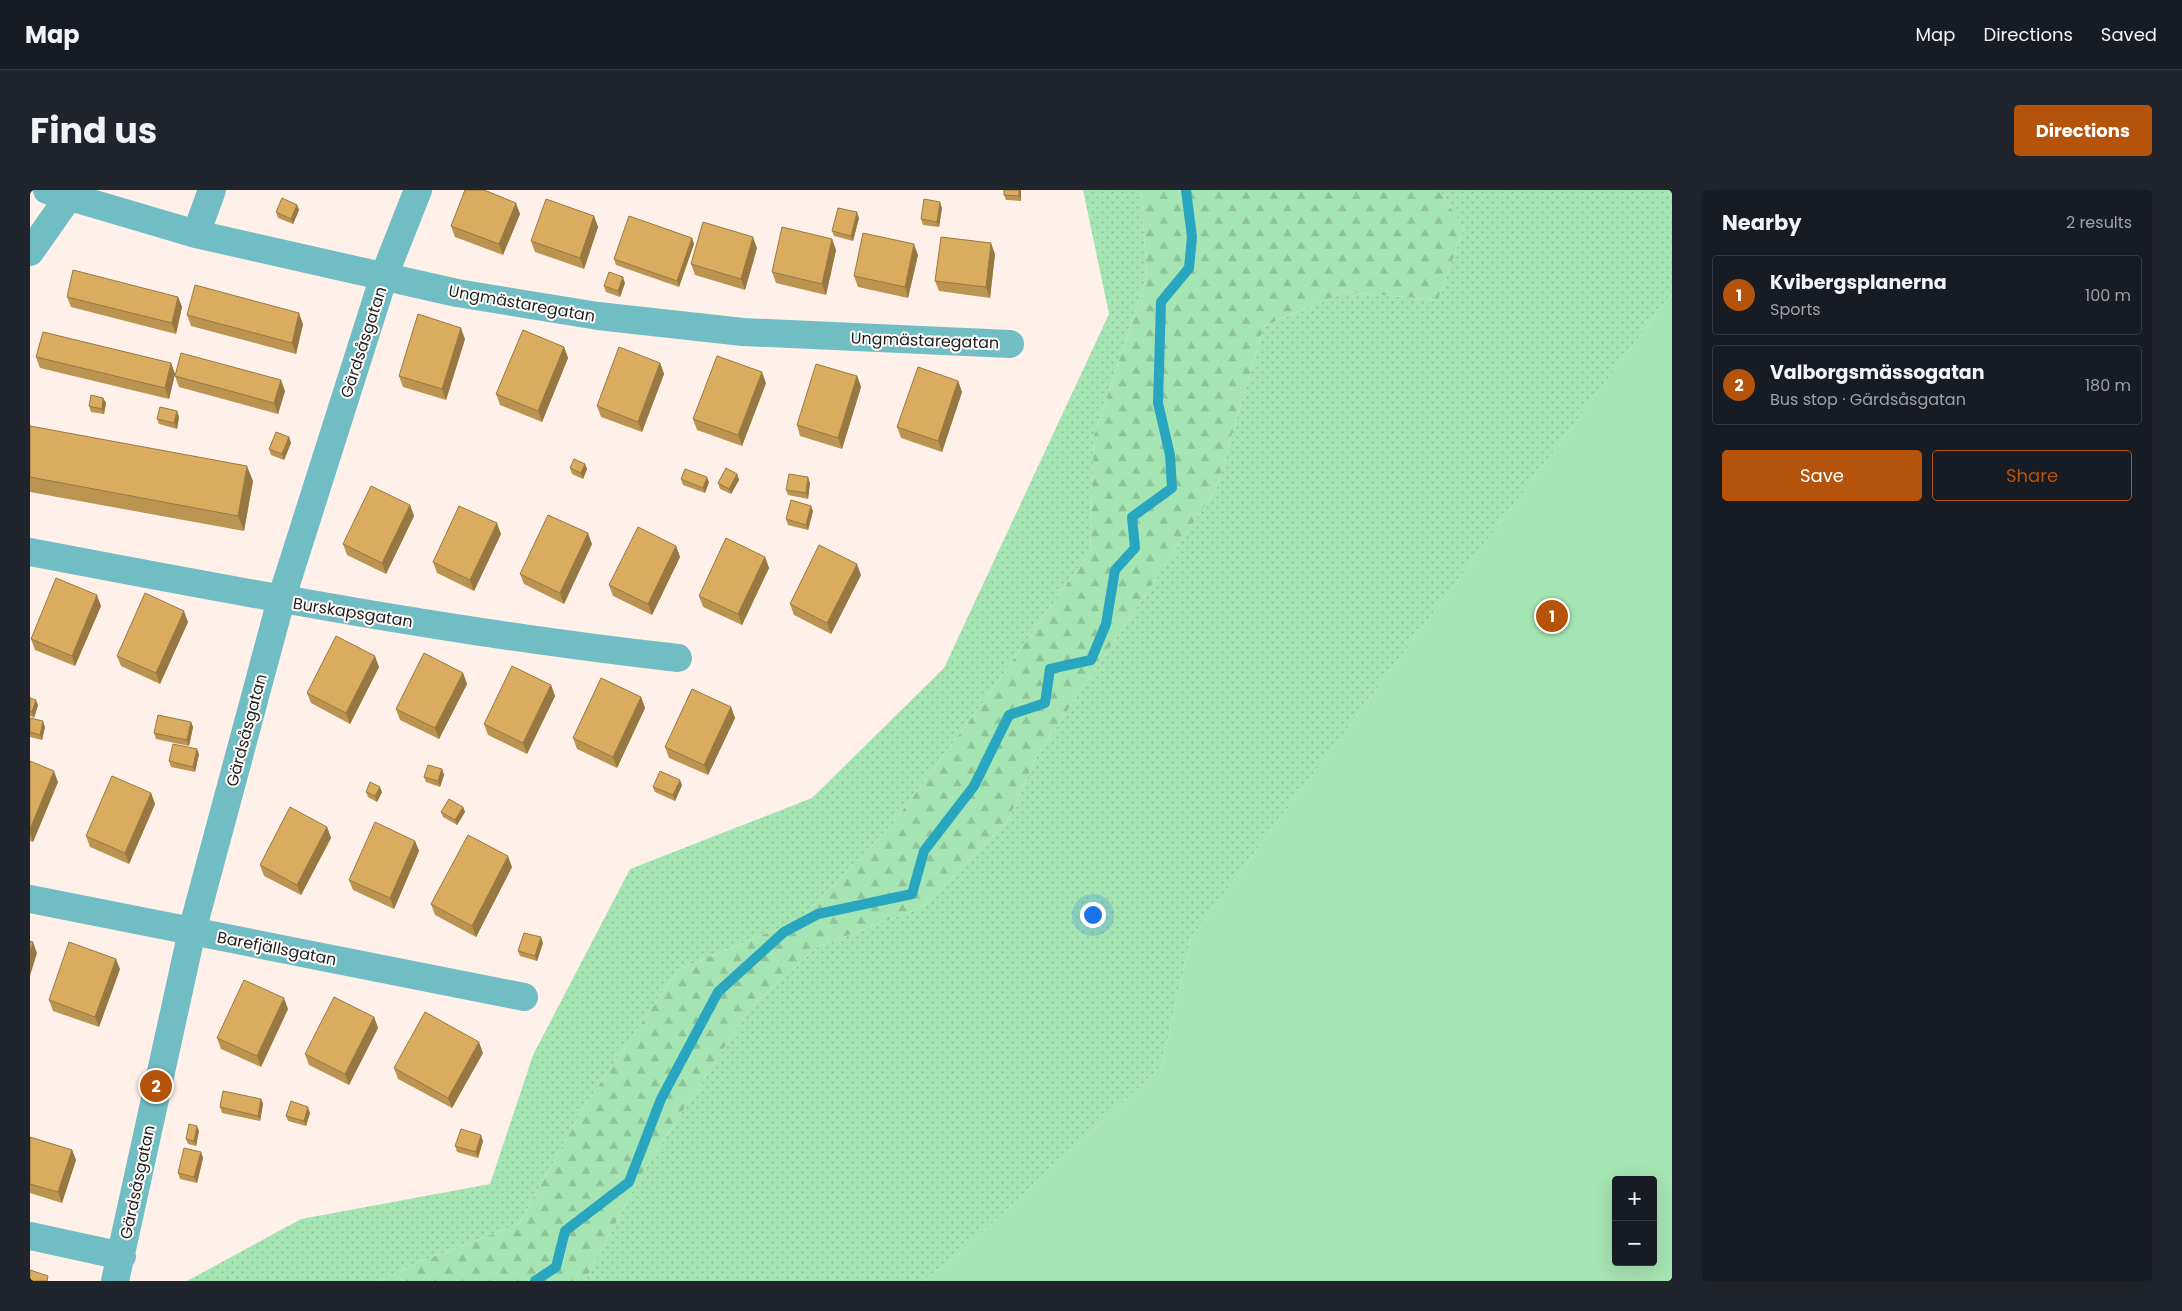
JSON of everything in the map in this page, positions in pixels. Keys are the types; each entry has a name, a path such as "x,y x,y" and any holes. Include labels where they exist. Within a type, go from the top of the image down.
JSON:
{"street":[{"path":"196,234 212,190"},
{"name":"Gärdsåsgatan","path":"118,1268 156,1086 192,931 281,600 384,276 418,190"},
{"path":"30,252 58,194"},
{"name":"Ungmästaregatan","path":"58,194 196,234 457,293 598,316 743,332 1010,344"},
{"name":"Burskapsgatan","path":"30,552 281,600 607,651 678,658"},
{"name":"Barefjällsgatan","path":"30,900 524,997"},
{"path":"30,1236 118,1268"}],"green space":[{"path":"1083,190 1141,190 1147,276 1094,436 1090,551 982,704 894,822 801,919 678,970 584,1107 519,1224 417,1263 381,1281 187,1281 301,1219 490,1184 533,1055 630,869 812,798 944,668 1109,314"},
{"path":"1141,190 1439,190 1464,228 1438,300 1345,292 1264,326 1216,489 1037,756 1007,822 923,907 817,947 751,1007 644,1170 585,1281 381,1281 417,1263 519,1224 584,1107 678,970 801,919 894,822 982,704 1090,551 1094,436 1147,276"},
{"path":"1439,190 1672,190 1672,293 1191,938 1161,1067 957,1256 923,1281 585,1281 644,1170 751,1007 817,947 923,907 1007,822 1037,756 1216,489 1264,326 1345,292 1438,300 1464,228"},
{"path":"1672,293 1672,1281 923,1281 957,1256 1161,1067 1191,938"}],"building":[{"path":"465,190 484,190 516,203 499,244 451,226"},
{"path":"1004,190 1019,190 1019,196 1004,195"},
{"path":"282,198 297,205 291,219 276,212"},
{"path":"546,199 594,216 580,258 531,241"},
{"path":"924,199 940,202 937,222 921,219"},
{"path":"838,208 857,212 851,236 832,231"},
{"path":"629,216 692,238 677,281 614,259"},
{"path":"703,222 753,237 741,279 691,264"},
{"path":"782,227 832,239 822,284 772,272"},
{"path":"863,233 914,244 905,287 854,276"},
{"path":"941,237 991,243 986,287 935,281"},
{"path":"73,270 178,297 172,323 67,297"},
{"path":"609,272 623,277 618,291 604,286"},
{"path":"195,285 299,313 292,343 187,315"},
{"path":"418,314 461,328 442,389 399,376"},
{"path":"523,330 564,347 538,411 496,394"},
{"path":"43,332 171,363 165,388 36,357"},
{"path":"619,347 660,363 638,422 597,406"},
{"path":"181,353 281,380 274,403 175,376"},
{"path":"717,356 762,372 738,435 693,419"},
{"path":"816,364 857,376 838,438 797,425"},
{"path":"918,367 958,381 938,441 897,427"},
{"path":"91,395 103,398 102,409 89,406"},
{"path":"160,407 177,411 174,423 157,419"},
{"path":"30,426 247,466 238,516 30,477"},
{"path":"276,432 289,437 282,454 269,449"},
{"path":"574,459 585,464 581,473 570,468"},
{"path":"726,468 737,474 729,489 718,483"},
{"path":"685,469 707,477 703,488 681,479"},
{"path":"789,474 808,477 806,493 786,490"},
{"path":"371,486 410,505 382,563 343,544"},
{"path":"791,500 811,506 806,525 786,519"},
{"path":"459,506 497,523 470,580 433,562"},
{"path":"548,515 588,533 560,593 520,574"},
{"path":"638,527 676,546 648,604 609,585"},
{"path":"726,538 765,557 738,614 699,596"},
{"path":"819,545 857,564 827,623 790,604"},
{"path":"56,578 97,595 72,656 31,639"},
{"path":"145,593 184,611 156,673 117,656"},
{"path":"336,636 375,656 346,713 307,693"},
{"path":"424,653 463,673 435,728 396,709"},
{"path":"512,666 551,685 523,743 484,724"},
{"path":"601,678 641,697 613,757 573,738"},
{"path":"692,689 731,707 704,765 665,747"},
{"path":"30,698 36,700 32,712 30,711"},
{"path":"158,715 191,722 187,740 154,733"},
{"path":"30,718 43,721 40,735 30,732"},
{"path":"173,744 197,749 193,767 169,761"},
{"path":"30,761 54,771 30,829"},
{"path":"428,765 442,769 438,781 424,777"},
{"path":"660,771 680,780 673,795 653,787"},
{"path":"112,776 151,793 125,853 86,836"},
{"path":"370,782 380,787 375,796 366,792"},
{"path":"449,799 463,807 455,820 441,812"},
{"path":"290,807 327,827 297,885 260,865"},
{"path":"375,822 415,841 390,898 349,880"},
{"path":"468,835 508,856 472,926 431,904"},
{"path":"524,933 541,937 535,956 518,951"},
{"path":"30,941 33,942 30,952"},
{"path":"69,942 116,959 95,1017 49,1000"},
{"path":"244,980 284,998 257,1056 217,1038"},
{"path":"334,997 374,1017 345,1074 305,1054"},
{"path":"425,1012 479,1042 448,1098 394,1068"},
{"path":"223,1091 261,1099 258,1116 220,1107"},
{"path":"291,1101 308,1107 304,1121 286,1116"},
{"path":"189,1124 197,1126 194,1141 186,1139"},
{"path":"461,1129 481,1135 476,1152 455,1146"},
{"path":"30,1137 72,1150 58,1192 30,1184"},
{"path":"184,1148 201,1152 194,1177 178,1173"},
{"path":"30,1270 48,1276 47,1281 30,1281"}],"waterway":[{"path":"535,1281 556,1267 565,1231 629,1182 661,1099 718,992 784,932 818,914 912,894 924,851 974,786 1009,715 1045,703 1050,669 1091,660 1106,624 1115,570 1135,548 1132,517 1172,488 1170,455 1158,403 1161,302 1189,268 1192,237 1186,190"}],"place":[{"name":"Kvibergsplanerna","path":"1552,616"},
{"name":"Valborgsmässogatan","path":"156,1086"}]}
